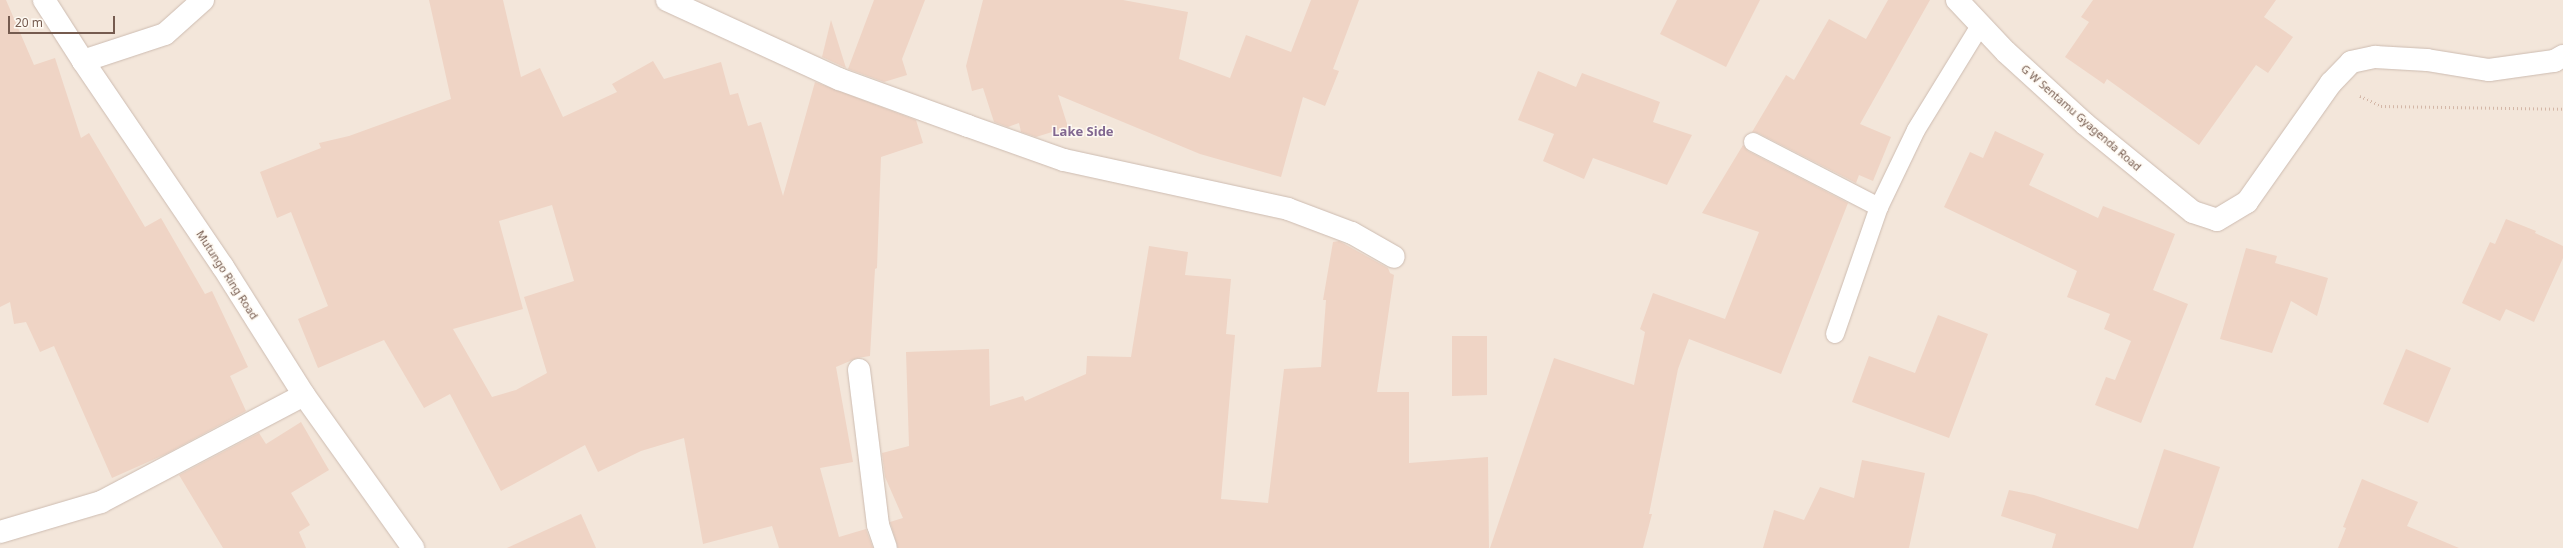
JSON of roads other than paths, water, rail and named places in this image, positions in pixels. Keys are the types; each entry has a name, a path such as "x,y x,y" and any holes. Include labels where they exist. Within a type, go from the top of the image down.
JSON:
{"street":[{"name":"Mutungo Ring Road","path":"44,0 83,61 223,267 304,395 413,548"},
{"path":"83,61 165,34 203,0"},
{"path":"667,0 839,79 1064,160 1288,209 1352,233 1394,257"},
{"name":"G W Sentamu Gyagenda Road","path":"1957,0 1980,26 2085,124 2193,212 2217,220 2247,202 2331,83 2351,62 2375,58 2427,60 2489,70 2554,61 2563,56"},
{"path":"859,370 878,525 886,548"},
{"path":"0,532 101,502 304,395"}],"lane":[{"path":"1835,334 1879,207 1916,130 1980,26"},
{"path":"1753,142 1879,207"}],"district":[{"name":"Lake Side","path":"1083,131"}]}
